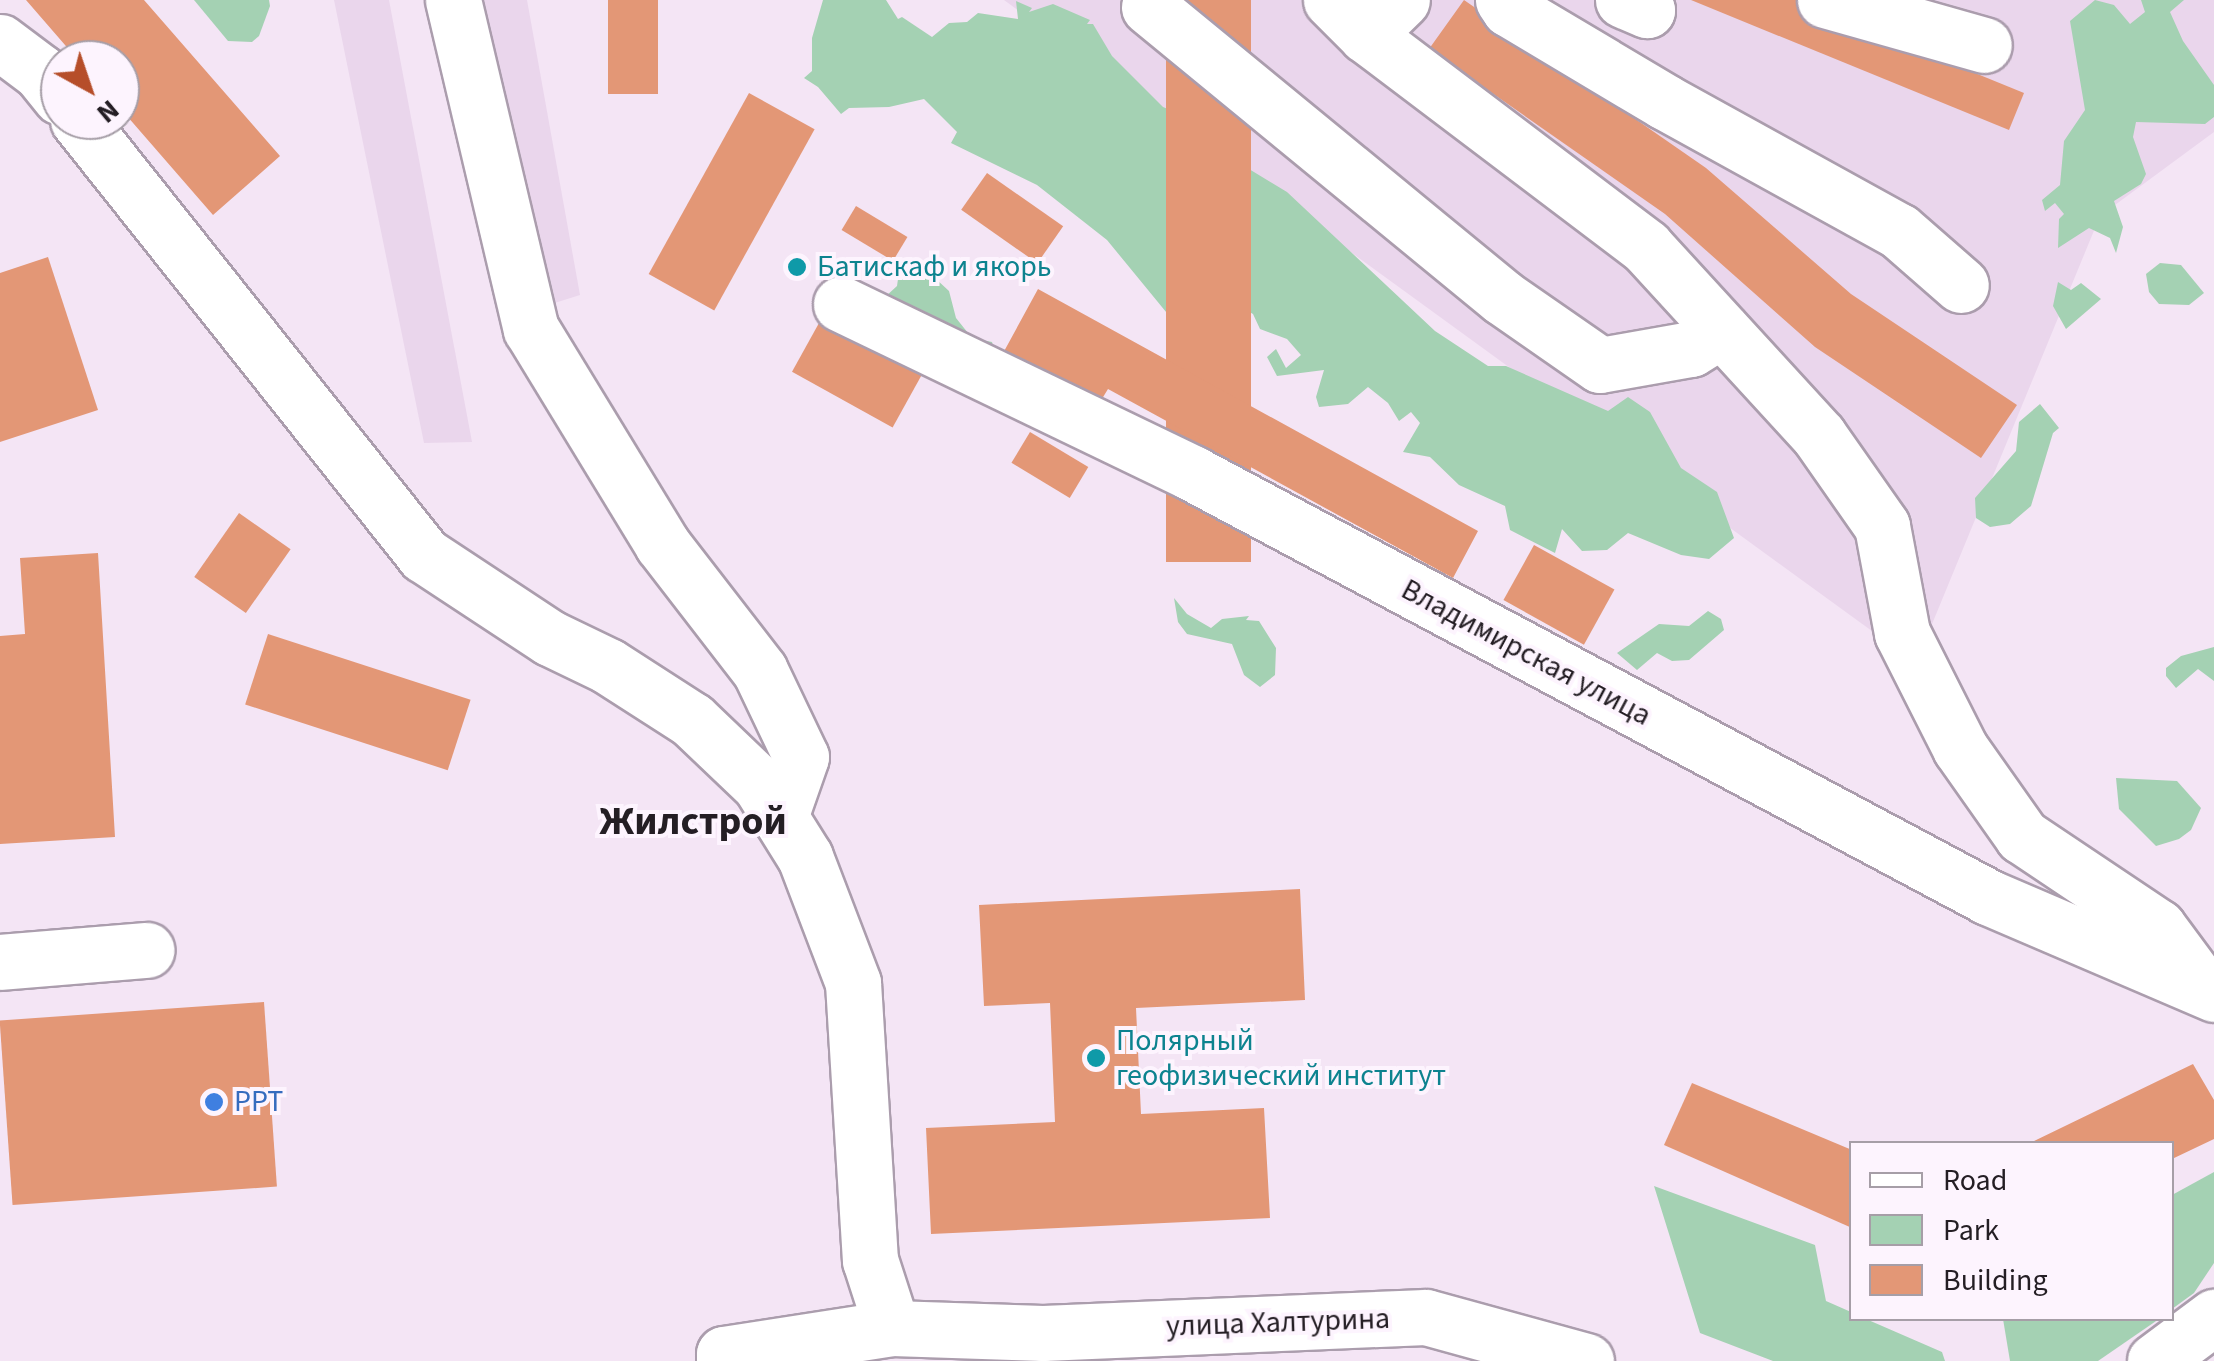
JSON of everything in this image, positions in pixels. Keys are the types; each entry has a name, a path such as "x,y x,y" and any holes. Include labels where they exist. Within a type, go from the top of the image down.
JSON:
{"street":[{"path":"19,0 33,70"},
{"path":"453,0 530,329 662,544 760,671 801,758 780,817"},
{"path":"1503,0 1508,9 1666,102 1900,232 1961,285"},
{"path":"1623,0 1647,10 1641,0"},
{"path":"1825,0 1984,45"},
{"path":"1149,7 1502,297 1600,365 1690,349 1722,330"},
{"path":"1366,12 1646,246 1819,436 1882,526 1902,633 1960,748 2022,836 2158,927 2210,992"},
{"path":"94,140 424,555 550,638 608,666 692,720 760,785 805,858 853,983 870,1260 892,1328"},
{"name":"Владимирская улица","path":"841,304 1192,472 1988,897 2210,992"},
{"path":"0,962 147,950"},
{"name":"улица Халтурина","path":"724,1361 724,1354 892,1328 1125,1345 1426,1317 1495,1350 1586,1361"},
{"path":"2155,1361 2214,1317"}],"shaded area":[{"path":"334,0 389,0 472,442 424,443"},
{"path":"477,0 527,0 580,295 545,306"},
{"path":"1004,0 2214,0 2214,132 2100,216 1916,663"}],"green space":[{"path":"194,0 269,0 270,6 259,36 252,42 228,41"},
{"path":"823,0 886,0 898,19 902,17 932,37 949,23 967,22 978,13 1018,19 1016,1 1032,8 1029,12 1053,4 1090,20 1087,24 1093,24 1112,56 1163,107 1190,118 1249,169 1287,192 1435,331 1488,366 1506,366 1608,411 1628,397 1650,412 1681,468 1717,492 1734,538 1709,559 1681,555 1628,533 1607,550 1582,551 1562,529 1555,553 1510,530 1505,506 1459,485 1430,457 1403,452 1420,423 1411,412 1399,421 1388,403 1368,387 1348,404 1319,407 1316,397 1324,370 1277,376 1267,357 1276,349 1286,368 1301,355 1287,339 1260,329 1253,314 1230,301 1206,320 1225,324 1180,329 1107,240 1037,185 951,143 957,132 924,99 889,107 849,108 841,114 818,87 804,78 812,71 812,38"},
{"path":"2095,0 2114,5 2130,24 2145,12 2141,0 2184,0 2170,12 2183,41 2214,85 2214,117 2205,124 2136,122 2133,137 2146,174 2141,184 2114,201 2123,227 2116,253 2110,238 2089,228 2058,248 2059,219 2064,214 2055,203 2045,211 2042,200 2060,185 2064,141 2085,110 2070,21"},
{"path":"2160,263 2181,265 2204,293 2189,305 2159,304 2149,292 2146,274"},
{"path":"922,266 949,291 956,318 972,338 992,342 995,353 885,297 897,286 899,272"},
{"path":"2058,282 2071,290 2081,283 2101,299 2066,329 2053,306"},
{"path":"2040,404 2059,428 2053,433 2031,506 2010,524 1990,527 1976,518 1975,498 2016,451 2019,422"},
{"path":"1174,598 1187,614 1211,628 1222,619 1249,616 1246,620 1259,621 1276,648 1275,675 1260,687 1244,675 1232,644 1187,634 1178,622"},
{"path":"1708,611 1721,619 1724,630 1689,660 1672,661 1657,653 1637,670 1617,653 1659,624 1689,626"},
{"path":"2214,647 2214,681 2198,669 2176,688 2166,676 2166,668 2181,656"},
{"path":"2116,778 2177,781 2201,808 2191,830 2179,839 2156,846 2119,809"},
{"path":"2214,1172 2214,1263 2194,1293 2174,1308 2174,1194"},
{"path":"1654,1186 1815,1245 1826,1301 1849,1311 1849,1321 1871,1321 1942,1352 1945,1361 1773,1361 1700,1333"},
{"path":"2003,1321 2156,1321 2098,1361 2010,1361"}],"building":[{"path":"26,0 144,0 280,156 213,215 140,131 140,40 61,40"},
{"path":"608,0 658,0 658,94 608,94"},
{"path":"1166,0 1251,0 1251,562 1166,562"},
{"path":"1464,0 1706,168 1851,294 2017,405 1981,458 1815,347 1665,214 1429,49"},
{"path":"1691,0 1796,0 2024,93 2009,130"},
{"path":"749,93 815,129 714,310 649,274"},
{"path":"987,173 1063,226 1037,263 961,210"},
{"path":"856,206 907,237 893,261 842,230"},
{"path":"48,257 98,410 0,442 0,273"},
{"path":"1038,289 1478,531 1453,578 1108,389 1097,407 1002,355"},
{"path":"824,314 925,370 893,427 792,372"},
{"path":"1030,432 1088,467 1070,498 1011,463"},
{"path":"239,513 291,549 246,613 194,577"},
{"path":"1534,545 1614,590 1584,645 1503,600"},
{"path":"98,553 115,837 0,844 0,636 25,634 20,558"},
{"path":"268,634 471,700 448,770 245,704"},
{"name":"Полярный геофизический институт","path":"1300,889 1305,1000 1136,1008 1141,1114 1264,1108 1270,1218 931,1234 926,1128 1055,1122 1050,1003 984,1006 979,905"},
{"path":"264,1002 277,1187 13,1205 0,1020"},
{"path":"2193,1064 2214,1100 2214,1139 2174,1158 2174,1141 2034,1141"},
{"path":"1692,1083 1849,1149 1849,1227 1664,1145"}],"place":[{"name":"Батискаф и якорь","path":"797,267"},
{"name":"Полярный геофизический институт","path":"1096,1058"},
{"name":"РРТ","path":"214,1102"}],"district":[{"name":"Жилстрой","path":"693,822"}]}
